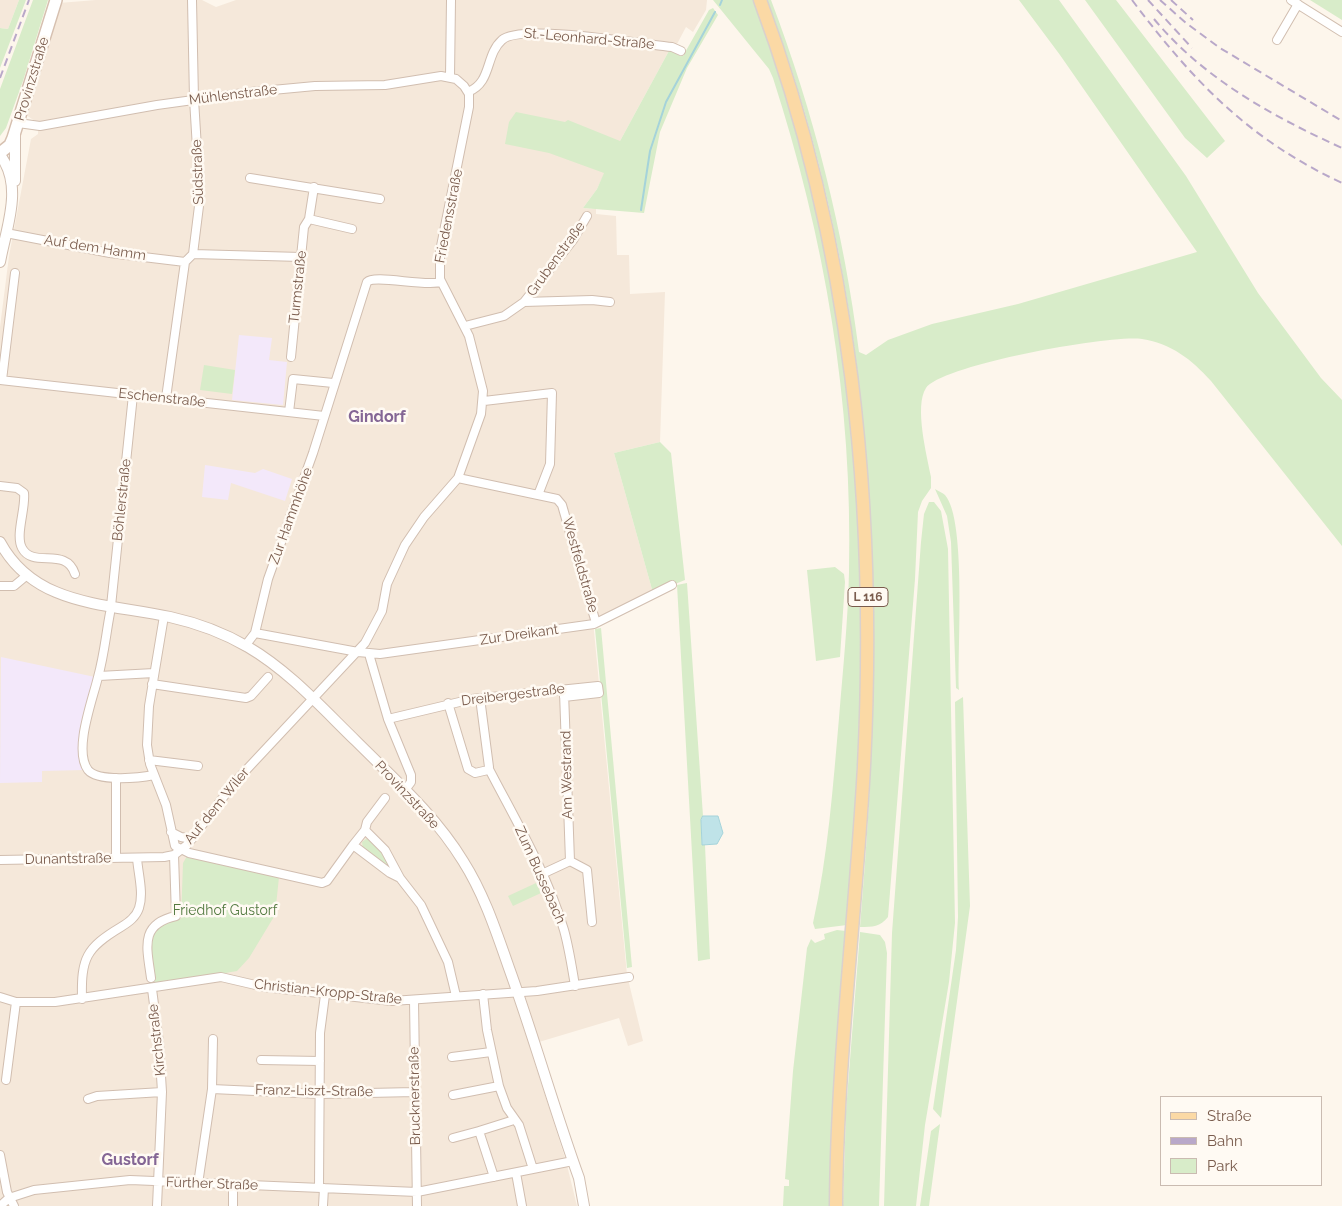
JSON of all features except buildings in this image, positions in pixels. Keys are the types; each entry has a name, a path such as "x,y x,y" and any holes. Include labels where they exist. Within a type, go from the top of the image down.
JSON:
{"main road":[{"name":"Provinzstraße","path":"0,154 11,143 17,128 56,0"},
{"name":"L 116","path":"760,0 796,107 828,232 849,347 863,476 868,584 865,729 840,1106 836,1206"}],"street":[{"name":"Südstraße","path":"192,0 194,99 200,198 193,254"},
{"path":"451,0 450,77 460,82 468,92"},
{"path":"1277,40 1294,2 1342,32"},
{"name":"St.-Leonhard-Straße","path":"468,92 482,83 497,45 506,36 515,34 552,34 672,47 681,51"},
{"name":"Mühlenstraße","path":"17,128 44,126 194,99 296,87 385,85 436,77 450,77"},
{"name":"Friedensstraße","path":"358,652 370,635 382,611 387,584 409,537 458,478 480,419 484,401 479,370 464,326 441,282 438,259 468,112 468,92"},
{"path":"13,190 16,176 17,128"},
{"name":"Provinzstraße","path":"0,154 10,174 13,190 0,262"},
{"path":"250,178 380,199"},
{"name":"Turmstraße","path":"291,357 304,226 309,219 314,187"},
{"name":"Grubenstraße","path":"464,326 504,316 524,302 573,240 587,216"},
{"path":"309,219 352,229"},
{"name":"Auf dem Hamm","path":"6,233 110,253 185,262"},
{"path":"166,398 185,262 193,254 301,257"},
{"path":"1,380 15,273"},
{"name":"Zur Hammhöhe","path":"245,646 255,633 268,579 368,280 377,278 404,283 441,282"},
{"path":"524,302 592,300 610,302"},
{"path":"289,412 293,379 334,383"},
{"name":"Eschenstraße","path":"1,380 324,416"},
{"path":"484,401 552,393 550,464 538,495"},
{"name":"Böhlerstraße","path":"133,395 110,610 99,676 84,732 83,758 86,767 93,774 116,778 154,775"},
{"name":"Westfeldstraße","path":"458,478 557,499 563,508 596,623"},
{"path":"0,486 17,488 24,493 20,540 25,551 32,556 67,561 72,566 75,574"},
{"name":"Provinzstraße","path":"0,542 11,561 26,576 39,585 59,594 110,610 164,616 204,627 245,646 283,672 312,698 405,790 445,834 468,870 488,912 517,991 581,1183 584,1206"},
{"path":"0,586 14,586 26,576"},
{"name":"Zur Dreikant","path":"255,633 369,654 596,623 672,585"},
{"path":"151,978 147,947 150,931 160,921 176,916 177,852 173,843 166,805 149,760 147,719 164,616"},
{"name":"Auf dem Wiler","path":"137,858 177,852 192,839 234,783 312,698 358,652"},
{"path":"369,654 388,719 411,776 411,783 405,790"},
{"path":"99,676 154,673"},
{"path":"152,684 246,698 254,694 268,677"},
{"name":"Dreibergestraße","path":"388,719 448,703 480,698 564,693"},
{"name":"Am Westrand","path":"564,693 570,861"},
{"name":"Zum Bussebach","path":"480,698 489,769 542,874 564,932 575,986"},
{"path":"448,703 468,770 475,773 489,769"},
{"path":"149,760 198,766"},
{"path":"116,778 116,858"},
{"path":"177,852 323,883 354,845 365,830 367,822 386,798"},
{"path":"365,830 385,850 400,878 414,893 430,922 450,969 456,996"},
{"path":"171,832 181,837 192,839"},
{"path":"354,845 390,873 400,878"},
{"path":"82,999 84,962 92,948 130,921 139,909 141,898 137,858"},
{"name":"Dunantstraße","path":"0,860 137,858"},
{"path":"542,874 570,861 587,870 592,922"},
{"name":"Christian-Kropp-Straße","path":"0,997 16,1002 50,1002 152,989 221,977 254,986 388,1001 575,986 629,977"},
{"name":"Kirchstraße","path":"152,989 159,1043 162,1092 157,1206"},
{"path":"323,1206 321,1188 320,1033 325,994"},
{"path":"483,994 491,1052 499,1086 514,1120 519,1125 534,1169"},
{"name":"Brucknerstraße","path":"414,1000 417,1192"},
{"path":"6,1080 16,1002"},
{"path":"198,1184 212,1090 213,1039"},
{"path":"452,1057 491,1052"},
{"path":"261,1060 320,1061"},
{"path":"452,1095 499,1086"},
{"name":"Franz-Liszt-Straße","path":"212,1090 320,1094 415,1092"},
{"name":"Kirchstraße","path":"88,1099 97,1096 162,1092"},
{"path":"453,1138 514,1120"},
{"path":"479,1131 494,1177"},
{"path":"0,1155 9,1198 14,1206"},
{"name":"Fürther Straße","path":"9,1198 43,1188 125,1180 417,1192 573,1161"},
{"path":"516,1173 522,1206"},
{"path":"233,1206 234,1185"},
{"path":"417,1192 417,1206"},
{"path":"0,1206 9,1198"}],"shaded area":[{"path":"0,0 19,0 8,29 0,28"},
{"path":"96,0 202,0 216,7 236,0 707,0 706,10 693,32 686,27 677,44 670,49 620,141 597,189 583,208 596,209 596,214 616,216 617,255 629,255 630,294 665,292 660,442 614,453 653,593 593,621 627,975 643,1041 628,1046 619,1018 529,1045 566,1161 577,1206 0,1206 0,327 9,256 31,139 38,134 38,123 26,115 59,3"},
{"path":"239,335 272,338 269,360 287,362 283,405 232,400"},
{"path":"205,465 255,473 263,469 292,479 285,501 231,483 228,500 202,497"},
{"path":"1,657 95,677 86,705 79,745 79,755 84,770 42,771 42,782 0,783"}],"green space":[{"path":"19,0 26,0 0,68 0,28 8,29"},
{"path":"33,0 48,0 23,81 6,128 0,136 0,89"},
{"path":"713,0 753,0 772,55 805,165 830,277 840,334 854,449 861,568 858,747 847,925 815,929 813,923 823,872 835,769 849,572 846,446 832,322 821,260 807,199 773,78 769,69"},
{"path":"767,0 771,0 787,43 826,173 845,262 859,352 866,355 888,340 932,324 1018,304 1197,252 1060,55 1019,0 1059,0 1186,176 1258,293 1321,378 1342,400 1342,546 1211,381 1188,359 1172,349 1153,341 1125,339 1098,341 1028,353 962,370 938,379 926,388 921,407 921,419 931,477 931,488 922,501 918,512 915,579 888,917 879,925 872,926 860,927 869,809 873,692 873,574 866,457 853,341 833,226 805,112"},
{"path":"1085,0 1116,0 1225,141 1207,158 1185,138"},
{"path":"1310,0 1342,0 1342,20"},
{"path":"713,8 718,15 687,68 660,132 644,213 583,208 597,189 604,173 549,153 505,144 509,122 516,112 565,122 568,120 620,141 670,49 683,56 709,10"},
{"path":"204,365 235,370 232,394 200,390"},
{"path":"660,442 671,453 685,580 653,593 614,453"},
{"path":"935,489 945,495 952,509 956,531 960,588 959,690 956,688 951,542 947,516"},
{"path":"929,502 934,502 941,511 948,549 955,923 949,982 925,1125 916,1206 884,1206 892,933 921,542 924,514"},
{"path":"835,567 844,574 845,582 840,657 816,661 807,570"},
{"path":"687,583 703,816 701,820 702,845 705,845 710,959 698,961 677,585"},
{"path":"601,628 632,967 627,968 595,629"},
{"path":"963,697 970,906 941,1118 933,1109 956,950 958,917 955,702"},
{"path":"366,839 371,840 380,848 397,875 363,849 362,842"},
{"name":"Friedhof Gustorf","path":"187,856 279,877 275,915 249,958 237,971 155,985 151,963 151,942 153,934 159,926 181,919 183,863"},
{"path":"536,883 541,893 513,906 508,896"},
{"path":"837,930 846,931 832,1127 830,1206 783,1206 784,1186 789,1186 789,1180 785,1179 793,1071 807,948 811,939 815,943 825,939 824,934"},
{"path":"860,932 880,935 885,942 887,953 879,1206 843,1206 846,1111"},
{"path":"940,1124 929,1206 920,1206 931,1131"}],"water":[{"path":"703,816 718,816 723,833 717,844 702,845 701,820"}],"waterway":[{"path":"720,5 722,0"},
{"path":"641,210 650,151 666,102 715,12"}],"railway":[{"path":"0,78 29,0"},
{"path":"1132,0 1177,57 1200,82 1250,127 1308,166 1342,183"},
{"path":"1148,0 1192,48"},
{"path":"1160,0 1186,23 1220,48 1342,121"},
{"path":"1171,0 1193,20"},
{"path":"1154,19 1195,60 1240,94 1290,123 1342,148"}],"district":[{"name":"Gindorf","path":"377,417"},
{"name":"Gustorf","path":"130,1160"}]}
